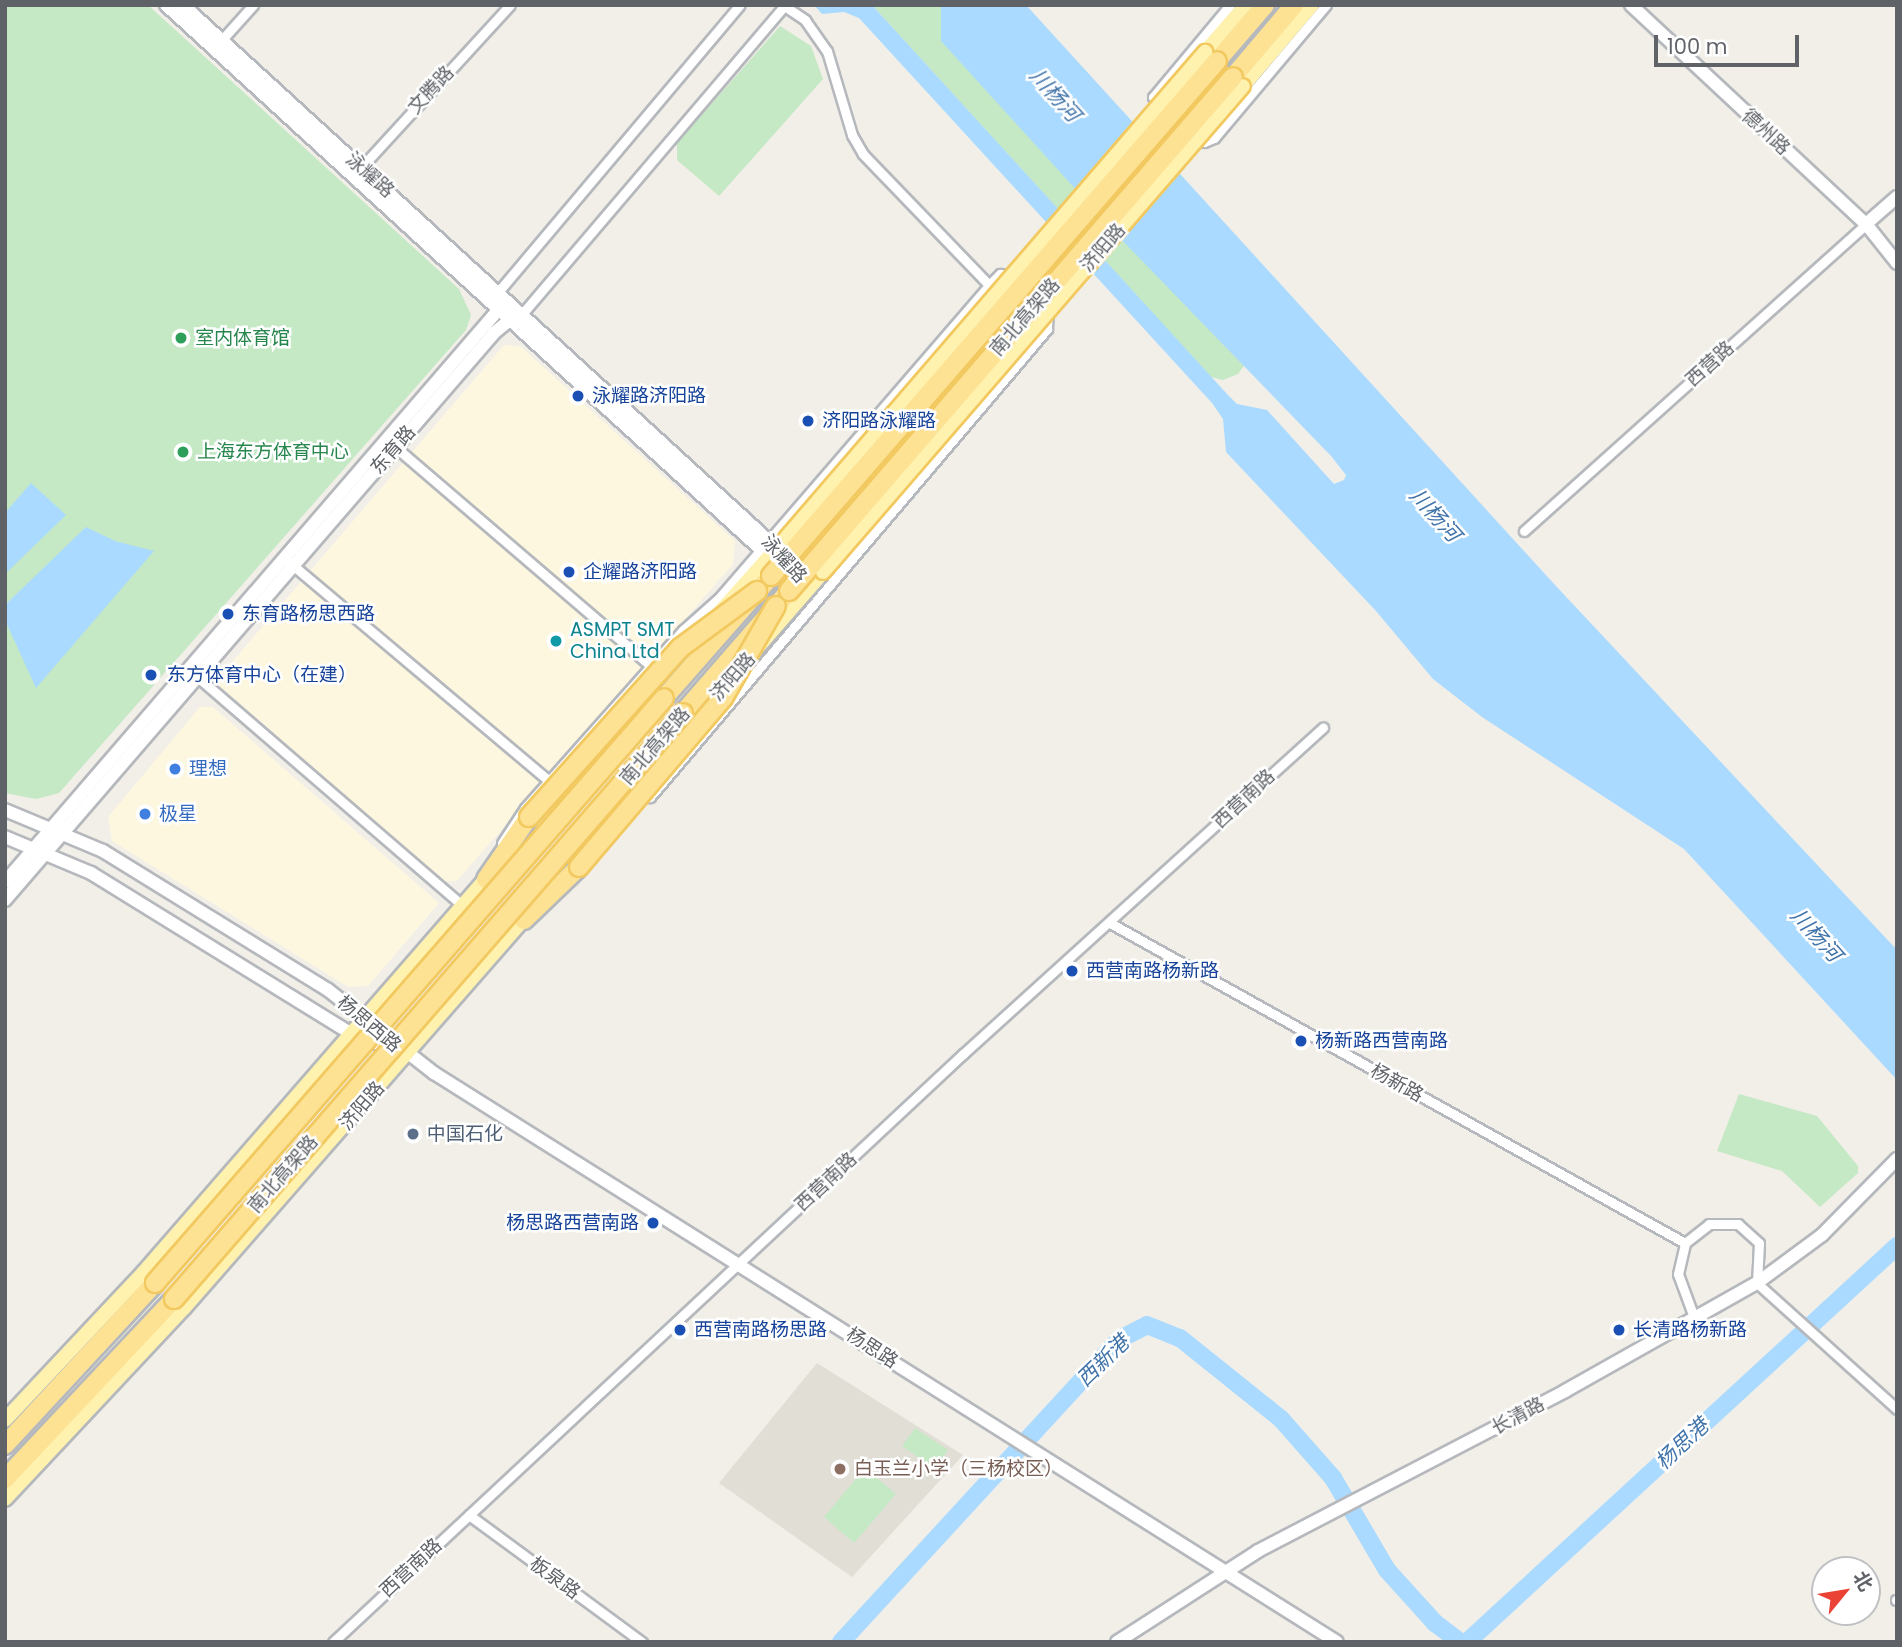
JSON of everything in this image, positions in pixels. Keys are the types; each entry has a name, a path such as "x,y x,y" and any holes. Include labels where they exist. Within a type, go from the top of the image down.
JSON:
{"highway":[{"name":"南北高架路","path":"5,1445 155,1283 1265,5"},
{"name":"南北高架路","path":"5,1479 174,1299 1294,5"},
{"path":"486,879 529,817 680,648 757,591"},
{"path":"524,920 579,867 723,698 776,606"}],"main road":[{"path":"5,1420 143,1273 772,546 1246,5"},
{"name":"济阳路","path":"5,1499 184,1308 407,1055 1312,5"}],"street":[{"name":"泳耀路","path":"166,5 218,44"},
{"name":"泳耀路","path":"183,5 218,44 504,313 772,546"},
{"path":"218,44 253,5"},
{"name":"文腾路","path":"357,172 510,5"},
{"path":"740,5 498,292 504,313 522,314 784,6 805,20 827,51 852,135 863,154 989,285"},
{"path":"1226,7 1153,97 1203,142 1214,138 1326,5"},
{"name":"德州路","path":"1631,5 1866,224 1897,263"},
{"name":"泳耀路","path":"357,172 498,292 772,546 810,587"},
{"name":"西营路","path":"1524,531 1897,197"},
{"path":"486,879 513,824 549,781 651,666 772,546 989,285 1000,274 1011,275 1048,309 1052,315 1047,329 586,872 524,920"},
{"name":"东育路","path":"5,900 58,830 504,313"},
{"path":"391,444 651,666"},
{"path":"289,562 549,781"},
{"path":"193,673 463,906"},
{"name":"西营南路","path":"332,1642 737,1265 1323,727"},
{"name":"杨思西路","path":"5,810 58,830 128,866 366,1016 407,1055"},
{"name":"杨思西路","path":"5,836 41,850 116,887 351,1033 407,1055"},
{"name":"东育路","path":"5,883 41,850"},
{"name":"杨新路","path":"1110,923 1685,1242"},
{"name":"杨思路","path":"407,1055 1336,1642"},
{"name":"长清路","path":"1117,1642 1225,1572 1695,1320 1757,1283 1855,1205 1897,1159"},
{"path":"1695,1320 1678,1274 1685,1242 1709,1224 1738,1224 1759,1243 1757,1283 1897,1409"},
{"name":"板泉路","path":"469,1515 642,1642"}],"shaded area":[{"path":"504,345 520,346 735,541 733,564 457,881 444,881 215,682"},
{"path":"200,707 213,707 439,903 368,986 348,987 112,841 108,817"},
{"name":"白玉兰小学（三杨校区）","path":"817,1363 963,1455 852,1577 719,1483"}],"green space":[{"name":"上海东方体育中心","path":"5,5 148,5 459,289 471,315 466,330 59,793 36,799 5,793"},
{"path":"872,5 941,5 944,35 1244,366 1238,374 1223,380 1211,377"},
{"path":"780,26 811,46 823,79 719,196 677,160 677,143"},
{"path":"1739,1094 1817,1116 1858,1166 1858,1173 1820,1207 1782,1171 1717,1151"},
{"path":"915,1428 948,1450 935,1469 902,1446"},
{"path":"865,1468 896,1494 854,1543 824,1517"}],"water":[{"name":"川杨河","path":"814,5 872,5 1227,394 1237,404 1267,410 1334,484 1344,480 1346,475 1331,456 1119,237 941,41 941,5 1026,5 1555,585 1897,950 1897,1080 1684,849 1482,717 1433,679 1376,611 1226,452 1223,419 1212,403 859,18 844,12 822,14"},
{"path":"31,483 66,515 5,574 5,513"},
{"path":"86,527 115,541 154,551 36,688 5,620 5,605"}],"waterway":[{"name":"杨思港","path":"1467,1642 1897,1246"},
{"name":"西新港","path":"841,1642 1120,1339 1147,1325 1180,1338 1281,1419 1333,1478 1387,1570 1435,1623 1460,1642"}],"place":[{"name":"室内体育馆","path":"181,338"},
{"name":"泳耀路济阳路","path":"578,396"},
{"name":"济阳路泳耀路","path":"808,421"},
{"name":"上海东方体育中心","path":"183,452"},
{"name":"企耀路济阳路","path":"569,572"},
{"name":"东育路杨思西路","path":"228,614"},
{"name":"ASMPT SMT China Ltd","path":"556,641"},
{"name":"东方体育中心（在建）","path":"151,675"},
{"name":"理想","path":"175,769"},
{"name":"极星","path":"145,814"},
{"name":"西营南路杨新路","path":"1072,971"},
{"name":"杨新路西营南路","path":"1301,1041"},
{"name":"中国石化","path":"413,1134"},
{"name":"杨思路西营南路","path":"653,1223"},
{"name":"西营南路杨思路","path":"680,1330"},
{"name":"长清路杨新路","path":"1619,1330"},
{"name":"白玉兰小学（三杨校区）","path":"840,1469"}]}
